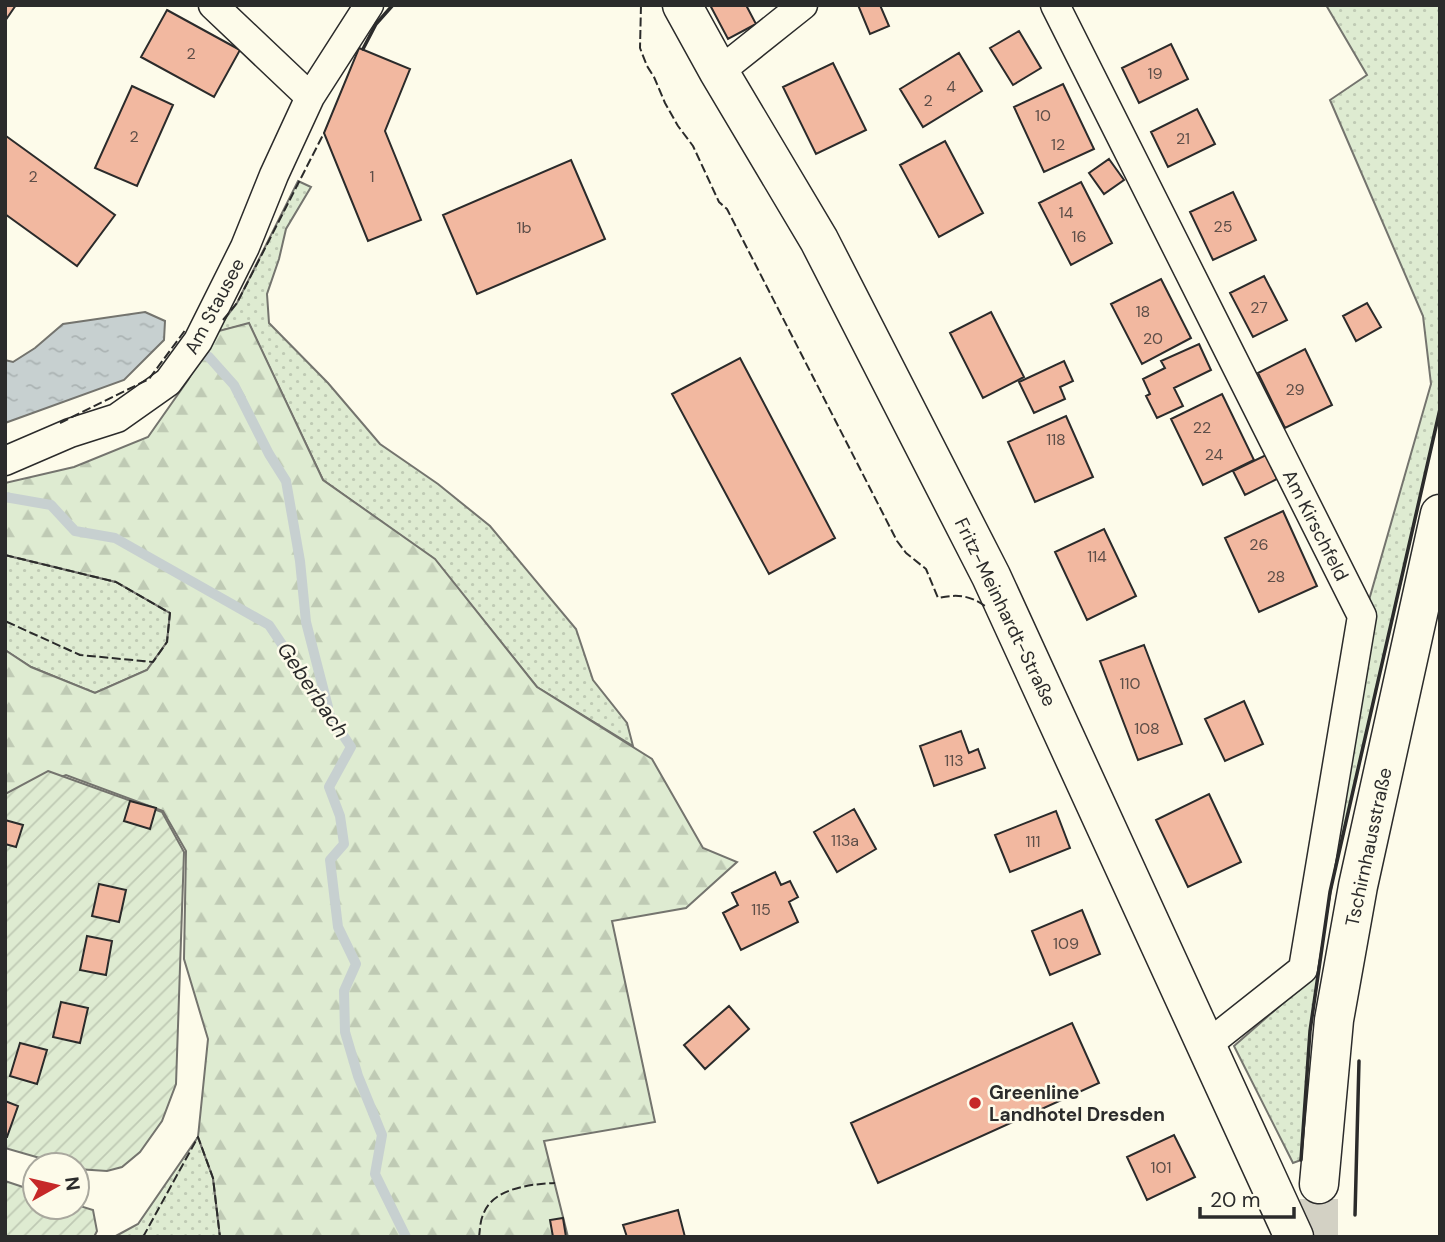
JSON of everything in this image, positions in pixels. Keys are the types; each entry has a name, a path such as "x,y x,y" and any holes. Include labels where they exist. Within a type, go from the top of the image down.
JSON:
{"street":[{"path":"213,5 310,97"},
{"name":"Am Stausee","path":"5,461 70,433 117,418 168,382 192,351 245,247 310,97 369,5"},
{"name":"Fritz-Meinhardt-Straße","path":"682,5 819,240 990,576 1294,1237"},
{"path":"719,72 803,5"},
{"name":"Am Kirschfeld","path":"1055,5 1362,616 1303,968 1207,1045"},
{"name":"Tschirnhausstraße","path":"1319,1184 1334,1020 1358,887 1440,514"}],"green space":[{"path":"1326,5 1440,5 1440,409 1330,892 1310,1031 1301,1160 1293,1163 1234,1046 1291,996 1311,960 1369,600 1431,384 1423,316 1330,100 1367,75"},
{"path":"298,181 311,187 286,229 267,294 269,323 328,383 380,444 438,484 490,526 576,629 593,680 627,723 633,746 537,687 435,560 323,480 249,324 215,332 237,303"},
{"path":"249,323 323,480 435,559 537,687 652,759 703,848 737,862 686,908 612,921 655,1122 544,1141 568,1237 220,1237 213,1178 198,1137 208,1039 184,959 186,851 163,811 66,775 5,798 5,650 31,667 95,693 147,670 167,642 170,613 116,582 5,555 5,483 74,467 148,437 188,380 215,332"},
{"path":"5,555 116,582 170,613 167,642 147,670 95,693 31,667 5,650"},
{"path":"48,771 162,812 184,852 176,1084 162,1121 140,1152 122,1167 107,1171 91,1170 91,1151 21,1153 5,1148 5,794"},
{"path":"198,1137 213,1178 220,1237 114,1237 138,1224"},
{"path":"5,1181 21,1186 21,1221 91,1221 91,1209 97,1231 94,1237 5,1237"}],"water":[{"path":"145,312 165,321 164,340 124,380 5,423 5,360 13,362 35,348 63,324"}],"building":[{"path":"5,5 16,5 5,21"},
{"path":"710,5 746,5 756,24 728,39"},
{"path":"858,5 880,5 889,26 870,34"},
{"path":"167,10 240,50 214,97 141,57"},
{"path":"1019,31 1041,68 1013,85 990,48"},
{"path":"1171,44 1188,79 1139,103 1122,68"},
{"path":"359,48 410,69 385,131 421,220 368,241 324,133"},
{"path":"959,53 982,91 923,127 900,89"},
{"path":"833,63 866,130 816,154 783,87"},
{"path":"1063,84 1094,149 1044,172 1014,107"},
{"path":"132,86 173,105 137,186 95,168"},
{"path":"1197,109 1215,144 1168,167 1151,132"},
{"path":"6,136 115,215 77,266 5,214"},
{"path":"945,141 983,213 939,237 900,165"},
{"path":"1109,159 1124,180 1104,194 1089,173"},
{"path":"571,160 605,239 477,294 443,215"},
{"path":"1081,182 1112,243 1071,265 1039,203"},
{"path":"1233,192 1256,240 1213,260 1190,212"},
{"path":"1264,276 1287,320 1253,337 1230,293"},
{"path":"1161,279 1191,338 1142,364 1111,304"},
{"path":"1367,303 1381,327 1356,341 1343,316"},
{"path":"991,312 1024,377 983,398 950,333"},
{"path":"1199,344 1211,370 1174,388 1183,406 1157,418 1146,396 1150,394 1143,379 1165,368 1161,361"},
{"path":"1305,349 1332,405 1285,428 1258,373"},
{"path":"740,358 835,538 769,574 672,394"},
{"path":"1064,361 1073,381 1060,387 1065,399 1034,413 1019,382"},
{"path":"1222,394 1254,460 1203,485 1171,419"},
{"path":"1066,416 1093,477 1035,502 1008,442"},
{"path":"1266,455 1277,479 1245,495 1233,471"},
{"path":"1283,511 1317,586 1259,612 1225,538"},
{"path":"1104,529 1136,596 1087,620 1055,552"},
{"path":"1144,645 1182,744 1138,760 1100,661"},
{"path":"1244,701 1263,744 1225,761 1205,719"},
{"path":"961,731 969,753 978,749 985,768 934,786 920,746"},
{"path":"1209,794 1241,862 1188,887 1156,820"},
{"path":"130,801 156,808 150,829 124,821"},
{"path":"854,809 876,849 837,872 814,832"},
{"path":"1056,811 1070,848 1010,872 995,835"},
{"path":"5,820 23,825 16,847 5,844"},
{"path":"775,872 781,885 790,881 798,897 789,902 798,922 741,950 723,913 738,905 732,893"},
{"path":"99,884 126,890 119,922 92,916"},
{"path":"1082,910 1100,954 1050,975 1032,931"},
{"path":"87,936 112,941 106,975 80,970"},
{"path":"61,1002 88,1008 80,1043 53,1037"},
{"path":"729,1006 749,1029 705,1069 684,1045"},
{"name":"Greenline Landhotel Dresden","path":"1072,1023 1099,1083 878,1183 851,1123"},
{"path":"20,1043 47,1050 37,1084 10,1076"},
{"path":"5,1101 18,1106 7,1137 5,1137"},
{"path":"1174,1135 1195,1177 1147,1200 1127,1157"},
{"path":"678,1210 685,1237 627,1237 623,1225"},
{"path":"563,1218 566,1237 553,1237 550,1220"}],"waterway":[{"path":"199,352 209,357 234,385 286,481 300,561 306,622 328,707"},
{"name":"Geberbach","path":"5,497 51,505 75,531 115,538 269,625 351,747 329,787 340,816 344,844 330,860 338,927 356,964 344,991 345,1032 358,1076 382,1135 375,1174 406,1237"}],"tunnel":[{"path":"1319,1184 1319,1237"}],"fence":[{"path":"641,5 640,48 647,66 678,126 693,146 719,202 727,209 897,541 906,553 926,569 938,598 963,596 985,606"},
{"path":"223,320 237,303 324,133"},
{"path":"60,423 149,379 186,329"},
{"path":"5,555 116,582 170,613 167,642 153,662 80,655 5,621"},
{"path":"143,1237 198,1137 213,1178 220,1237"},
{"path":"479,1237 482,1217 488,1206 503,1193 524,1186 555,1183"}],"wall":[{"path":"363,49 376,24 392,6"},
{"path":"1301,1160 1310,1031 1330,892 1440,409"},
{"path":"1355,1215 1359,1061"}],"place":[{"name":"Greenline Landhotel Dresden","path":"975,1103"}]}
